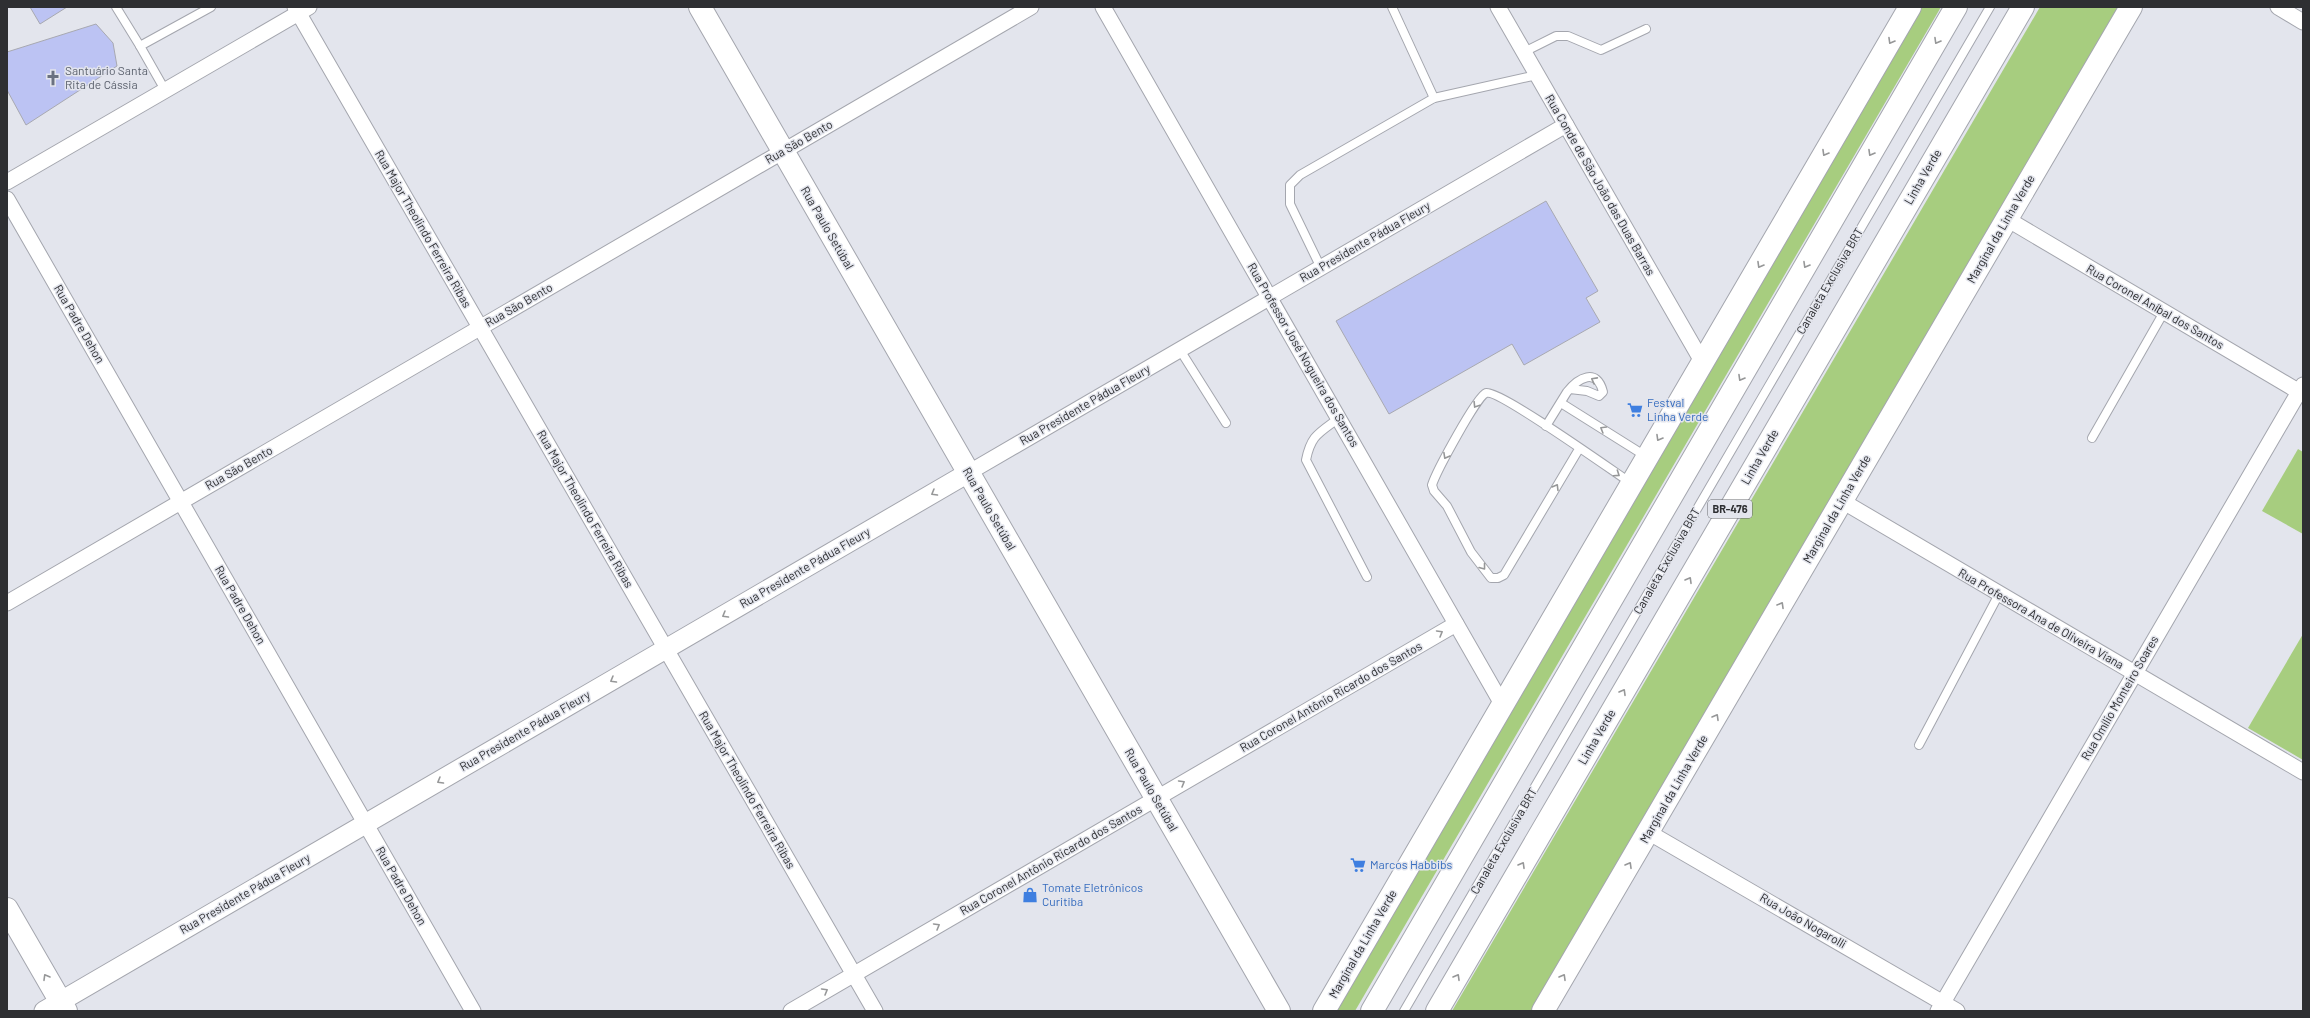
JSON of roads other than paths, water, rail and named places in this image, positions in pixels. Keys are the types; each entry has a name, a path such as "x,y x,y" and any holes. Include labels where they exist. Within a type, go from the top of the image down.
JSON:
{"main road":[{"name":"Rua Paulo Setúbal","path":"700,7 1155,799 1279,1011"},
{"name":"Marginal da Linha Verde","path":"1324,1011 1910,7"},
{"path":"1372,1011 1956,7"},
{"name":"Linha Verde","path":"1437,1011 2023,7"},
{"name":"Marginal da Linha Verde","path":"1544,1010 2131,7"},
{"path":"7,908 57,1008"}],"street":[{"name":"Rua São Bento","path":"7,603 1031,7"},
{"name":"Rua Professor José Nogueira dos Santos","path":"1103,7 1502,704"},
{"name":"Rua Conde de São João das Duas Barras","path":"1498,7 1703,363"},
{"path":"2278,7 2303,22"},
{"path":"7,182 301,9"},
{"name":"Rua Major Theolindo Ferreira Ribas","path":"301,9 480,328 875,1011"},
{"name":"Rua Presidente Pádua Fleury","path":"57,1008 366,824 1566,125"},
{"name":"Rua Padre Dehon","path":"7,199 473,1011"},
{"name":"Rua Coronel Aníbal dos Santos","path":"2007,220 2164,312 2302,390"},
{"name":"Rua Omílio Monteiro Soares","path":"1940,1007 2302,390"},
{"name":"Rua Professora Ana de Oliveira Viana","path":"1842,501 2303,772"},
{"name":"Rua Coronel Antônio Ricardo dos Santos","path":"791,1011 1456,624"},
{"name":"Rua João Nogarolli","path":"1648,832 1940,1007 1957,1011"}],"lane":[{"path":"116,7 165,90"},
{"path":"140,46 211,7"},
{"path":"1392,7 1434,98"},
{"name":"Canaleta Exclusiva BRT","path":"1404,1011 1990,7"},
{"path":"1524,52 1556,36 1568,36 1601,50 1646,30"},
{"path":"1321,268 1290,204 1290,185 1300,175 1434,98 1537,75"},
{"path":"2092,438 2164,312"},
{"path":"1180,350 1226,423"},
{"path":"1546,426 1570,388"},
{"path":"1579,449 1504,575 1498,578 1491,578 1471,552 1447,506 1434,491 1432,484 1481,397 1486,393 1492,392 1514,405 1632,484"},
{"path":"1560,403 1648,457"},
{"path":"1339,418 1317,434 1309,444 1306,460 1367,577"},
{"path":"1919,744 1999,594"}],"place":[{"name":"Santuário Santa Rita de Cássia","path":"53,78"},
{"name":"Festval Linha Verde","path":"1635,410"},
{"name":"Marcos Habbibs","path":"1358,865"},
{"name":"Tomate Eletrônicos Curitiba","path":"1030,895"}]}
